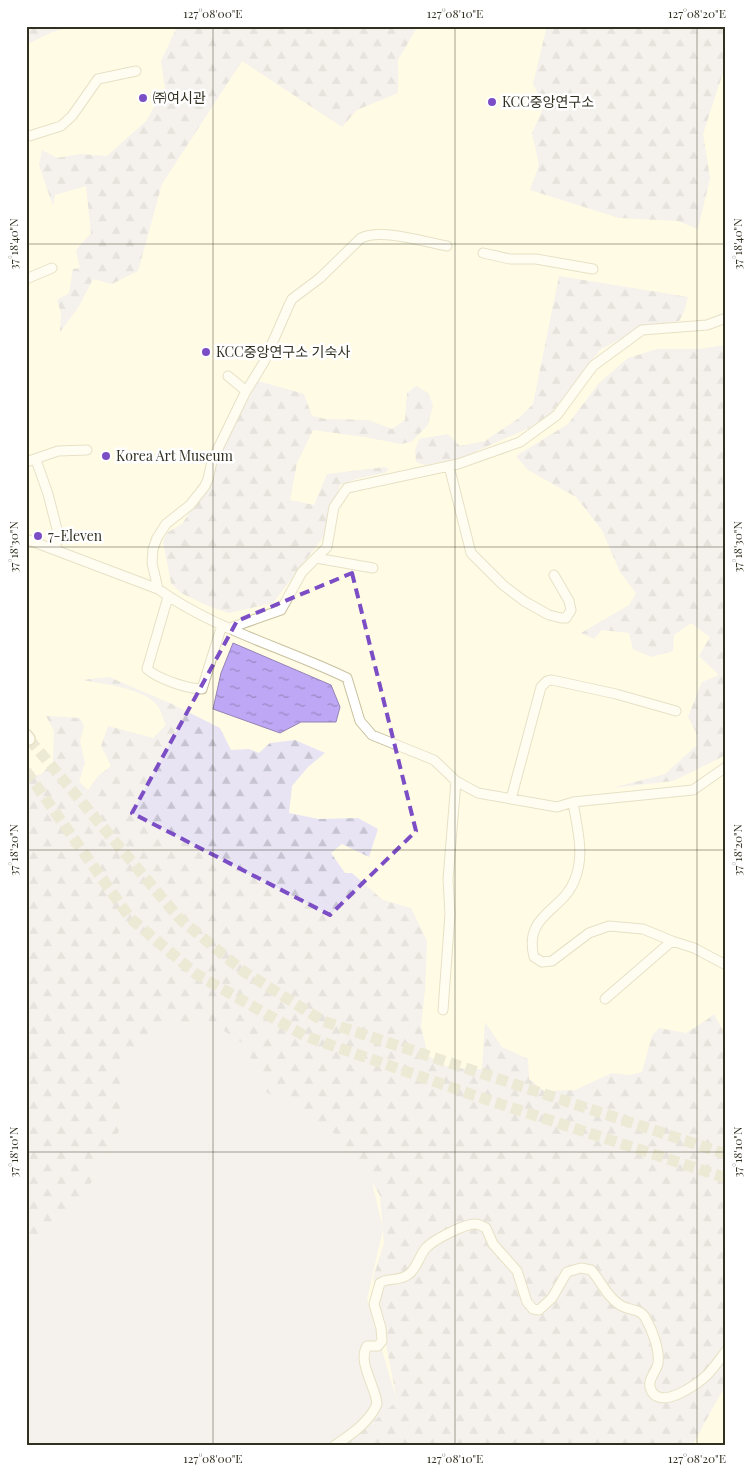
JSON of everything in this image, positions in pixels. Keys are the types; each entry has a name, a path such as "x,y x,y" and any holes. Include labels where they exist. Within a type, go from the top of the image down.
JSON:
{"street":[{"path":"26,137 61,126 72,116 98,79 136,71"},
{"path":"158,589 152,563 153,550 157,538 166,524 190,505 205,486 212,461 246,391 264,362 292,299 320,278 361,238 370,234 447,246"},
{"path":"483,253 510,259 536,259 593,269"},
{"path":"26,279 52,268"},
{"path":"226,627 281,610 302,572 327,547 334,507 347,488 449,466 520,442 558,415 593,366 642,330 707,325 726,318"},
{"path":"228,376 246,391"},
{"path":"26,462 58,451 87,450"},
{"path":"36,460 48,494 57,529 56,549"},
{"path":"449,466 471,553 503,585 524,602 549,615 566,618 572,610 554,576"},
{"path":"26,539 158,589 168,597 226,627 347,678 360,721 372,735 434,760 456,781 478,793 557,807 573,802 693,790 726,766"},
{"path":"316,558 373,568"},
{"path":"168,597 147,669 153,675 194,689 202,689 226,627"},
{"path":"511,799 541,687 547,681 552,680 616,694 676,711"},
{"path":"443,1010 450,914 448,879 456,781"},
{"path":"573,802 581,858 575,881 534,930 531,945 534,957 542,962 552,961 589,933 609,926 643,929 694,948 726,966"},
{"path":"605,999 672,941"},
{"path":"334,1446 355,1432 373,1412 377,1404 366,1366 364,1350 367,1346 378,1346 382,1341 381,1328 374,1304 380,1283 408,1276 428,1245 466,1226 476,1224 486,1228 493,1244 516,1271 527,1302 533,1309 539,1310 548,1303 567,1272 581,1268 591,1270 603,1289 614,1301 625,1308 641,1313 648,1322 658,1355 658,1365 649,1385 653,1394 663,1398 673,1397 703,1379 711,1372 726,1351"}],"highlighted area":[{"path":"352,573 416,831 330,915 132,813 237,621"}],"green space":[{"path":"26,26 70,26 50,33 26,45"},
{"path":"180,26 418,26 398,60 398,93 357,110 342,127 242,61 162,184 138,271 112,284 93,279 78,308 60,332 61,313 57,300 69,293 73,269 80,268 76,250 91,233 86,186 55,195 53,206 39,165 42,150 57,158 80,154 107,156 146,121 165,88 161,61 176,29"},
{"path":"547,26 726,26 726,72 723,73 703,134 710,178 698,229 678,221 619,218 530,190 539,165 532,133 544,106 533,84"},
{"path":"559,276 688,297 684,312 679,321 655,324 630,334 600,350 551,413 529,428 463,457 425,465 416,462 415,451 419,439 448,434 460,446 485,441 519,418 533,404"},
{"path":"726,345 726,755 673,781 612,788 665,774 697,745 696,732 688,717 702,682 719,675 699,656 710,637 691,623 674,635 673,651 651,657 633,649 629,633 602,630 594,639 581,633 629,605 636,593 620,572 602,530 576,497 528,470 516,456 568,424 599,383 628,358 657,349 699,349"},
{"path":"258,381 304,394 312,416 326,419 368,420 392,429 405,420 407,393 416,386 428,393 433,405 428,425 411,442 401,444 313,430 297,463 290,500 314,505 327,474 385,467 389,469 385,473 359,478 340,485 325,535 273,603 229,613 181,593 171,583 163,541 168,532 182,524 211,480 219,454"},
{"path":"109,677 172,704 220,728 231,750 249,749 259,753 270,743 295,740 325,753 308,767 292,786 289,813 319,819 358,818 378,829 369,857 342,844 331,853 345,873 352,873 383,900 411,908 427,941 421,1026 428,1056 450,1068 482,1069 485,1022 502,1047 528,1059 529,1079 544,1091 575,1090 612,1073 629,1075 642,1072 652,1036 659,1028 686,1033 714,1014 726,1036 726,1384 692,1446 345,1446 397,1401 373,1278 384,1243 380,1196 372,1182 337,1135 266,1092 244,1044 207,1020 152,1029 123,1070 119,1131 85,1194 26,1258 26,779 41,774 53,763 54,731 46,716 80,718 84,726 80,741 85,763 79,782 88,790 98,776 111,766 101,746 108,726 153,738 166,725 161,711 150,698 121,687 81,680"},
{"path":"207,1020 244,1044 266,1092 337,1135 372,1182 383,1229 367,1299 397,1401 345,1446 26,1446 26,1258 85,1194 119,1131 123,1070 152,1029"}],"water":[{"path":"233,643 331,685 340,707 336,722 301,722 280,733 213,709 221,673"}],"tunnel":[{"path":"29,739 179,918 243,971 323,1021 726,1154"},
{"path":"26,771 130,918 196,974 305,1036 476,1096 726,1178"}],"place":[{"name":"㈜여시관","path":"143,98"},
{"name":"KCC중앙연구소","path":"492,102"},
{"name":"KCC중앙연구소 기숙사","path":"206,352"},
{"name":"Korea Art Museum","path":"106,456"},
{"name":"7-Eleven","path":"38,536"}]}
